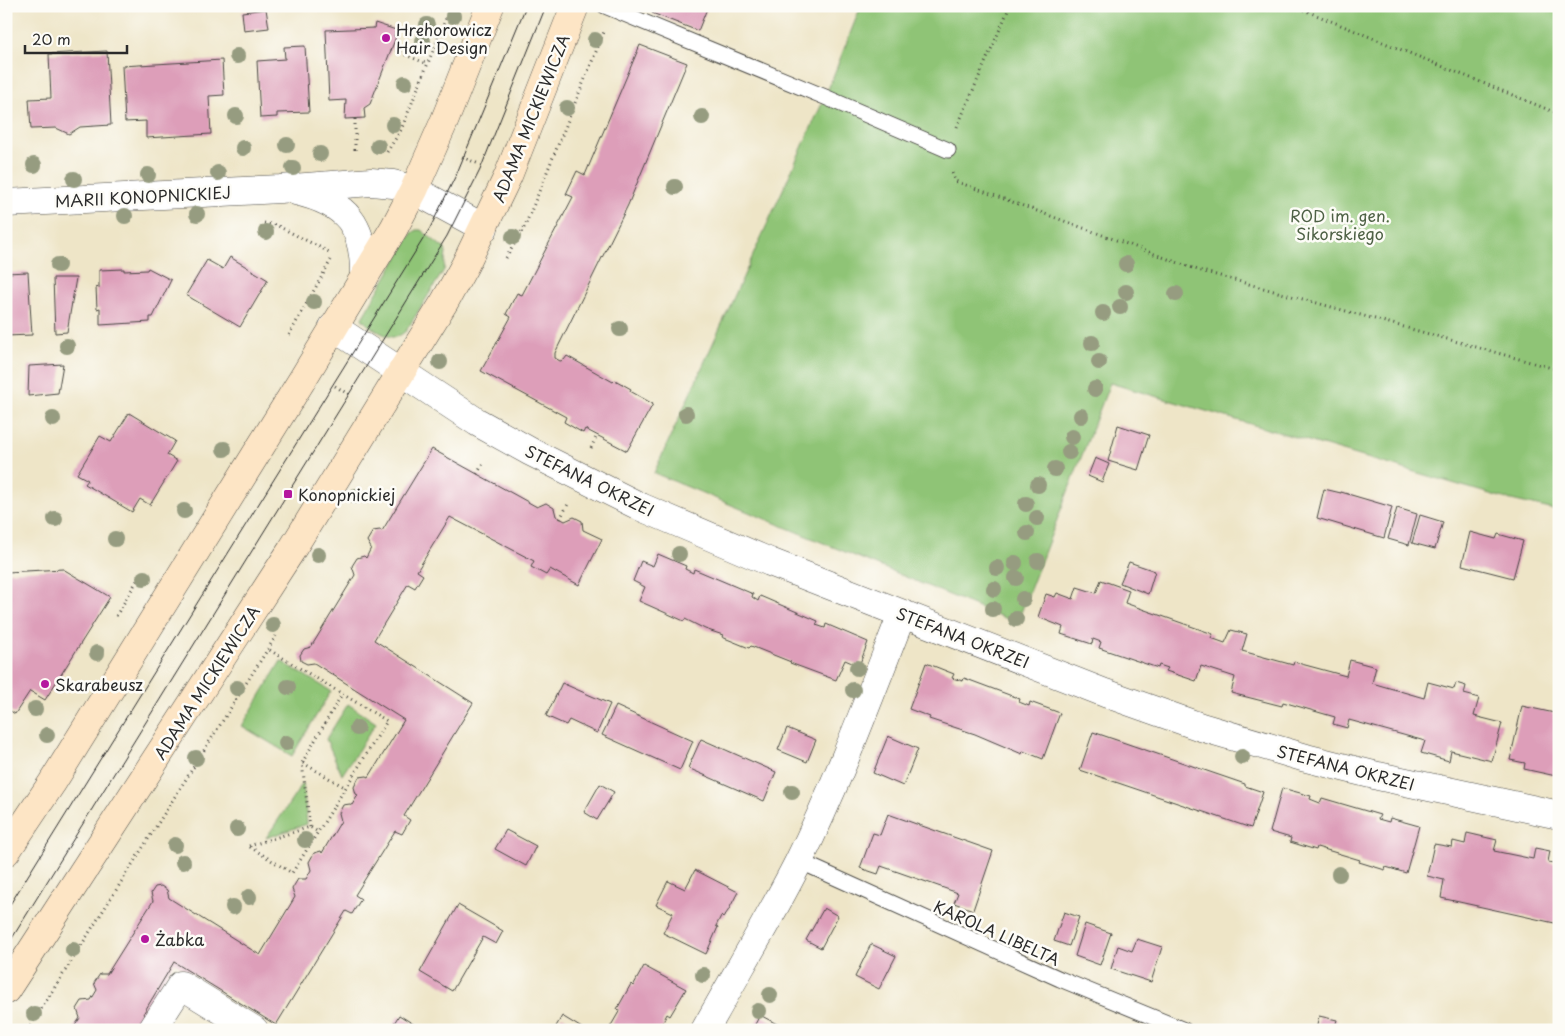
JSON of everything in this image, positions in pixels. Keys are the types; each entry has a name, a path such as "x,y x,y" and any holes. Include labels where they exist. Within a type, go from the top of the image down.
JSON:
{"street":[{"path":"6,852 58,775 364,278 414,190 444,122 490,6"},
{"name":"ADAMA MICKIEWICZA","path":"6,990 291,552 445,301 484,228 524,140 575,6"},
{"name":"MARII KONOPNICKIEJ","path":"6,203 280,189 371,182 394,184 414,190"},
{"name":"MARII KONOPNICKIEJ","path":"280,189 310,194 324,200 350,219 362,242 364,278"},
{"path":"414,190 484,228"},
{"path":"333,328 401,372"},
{"name":"STEFANA OKRZEI","path":"401,372 477,422 531,452 641,507 770,562 1113,696 1201,728 1297,755 1378,776 1559,815"},
{"path":"705,1030 770,917 799,861 854,739 902,614"},
{"path":"152,1030 180,986 254,1030"}],"lane":[{"path":"605,6 948,150"},
{"name":"KAROLA LIBELTA","path":"799,861 1060,980 1184,1030"}],"path":[{"path":"386,153 401,130 452,6"},
{"path":"1010,6 948,150 950,167 955,181 1198,270 1559,370"},
{"path":"1294,6 1559,114"},
{"path":"391,49 428,64"},
{"path":"355,118 355,161"},
{"path":"459,156 482,165"},
{"path":"285,343 334,254"},
{"path":"333,385 354,398"},
{"path":"268,649 387,721 346,788 292,873 249,846 310,827 318,832"},
{"path":"310,827 302,763 342,694"},
{"path":"302,763 346,788"},
{"path":"28,1030 69,963"}],"green space":[{"name":"ROD im. gen. Sikorskiego","path":"861,6 1559,6 1559,511 1507,499 1110,383 1017,623 654,473 825,97"},
{"path":"421,230 445,249 444,270 406,331 396,337 388,336 370,326 362,318 412,233"},
{"path":"281,661 331,691 292,756 242,726"},
{"path":"348,704 376,723 342,775 326,739"},
{"path":"303,783 307,824 266,838"}],"building":[{"path":"655,6 708,6 698,31 652,13"},
{"path":"266,9 269,28 244,31 242,12"},
{"path":"375,23 396,30 394,36 396,37 370,104 364,108 365,118 345,119 346,100 329,101 326,30 374,28"},
{"path":"640,45 687,63 628,205 555,353 555,358 560,361 564,360 567,356 613,382 615,380 653,404 627,451 585,429 583,433 564,422 566,417 481,371 511,317 506,314 517,293 522,295 573,197 566,194 577,171 585,175"},
{"path":"305,46 309,112 277,113 277,117 260,118 257,61 285,59 284,47"},
{"path":"107,51 111,125 80,127 69,134 56,128 31,129 29,99 51,98 49,54"},
{"path":"222,60 224,95 209,96 211,134 146,138 146,121 125,122 122,66"},
{"path":"230,257 268,280 240,327 186,295 207,260 223,269"},
{"path":"148,268 171,280 153,317 150,317 150,322 100,325 100,308 97,309 96,287 99,288 99,270 124,269 124,271 147,270"},
{"path":"28,272 32,335 6,336 6,273"},
{"path":"53,278 76,278 67,332 55,333"},
{"path":"63,364 58,393 28,396 29,366"},
{"path":"129,413 175,441 167,455 177,461 150,505 140,499 132,512 85,484 88,480 77,474 100,436 111,442"},
{"path":"1118,425 1149,435 1138,470 1108,461"},
{"path":"432,449 537,507 546,503 554,508 556,516 565,521 574,517 582,521 583,530 602,539 579,585 550,569 546,575 531,567 534,561 450,517 417,571 423,575 415,588 408,584 374,640 473,703 404,816 410,820 402,834 395,831 355,895 361,899 352,914 346,911 276,1025 174,962 143,1014 149,1018 141,1030 133,1028 132,1030 72,1030 80,1018 77,1009 82,1001 91,1000 97,990 94,983 100,974 107,974 153,901 151,893 155,887 161,886 167,890 169,898 260,955 295,897 292,889 298,879 306,879 311,870 309,862 314,853 321,851 322,853 341,821 339,813 343,805 352,805 358,795 354,787 359,777 369,777 404,720 314,663 307,664 301,661 300,655 304,649 311,647 355,575 352,566 357,558 364,556 366,558 371,548 367,541 373,531 382,531"},
{"path":"1095,458 1109,464 1102,482 1088,476"},
{"path":"1324,489 1392,507 1384,538 1317,518"},
{"path":"1397,508 1417,514 1409,545 1388,539"},
{"path":"1420,515 1443,522 1435,549 1412,543"},
{"path":"1470,532 1496,539 1498,534 1523,541 1513,578 1462,565"},
{"path":"658,554 686,566 685,569 693,573 694,569 753,594 752,597 758,601 760,596 818,621 816,625 825,628 826,624 868,642 859,666 845,660 836,680 751,646 749,648 722,637 723,635 685,619 684,621 639,601 645,587 633,581 641,561 653,566"},
{"path":"1129,562 1155,571 1148,594 1120,583"},
{"path":"63,569 110,597 45,700 30,691 15,714 6,708 6,574 7,572"},
{"path":"1101,580 1129,590 1125,603 1213,634 1211,638 1225,643 1231,630 1247,634 1242,651 1293,665 1294,662 1346,676 1350,660 1376,667 1372,683 1424,698 1428,682 1454,689 1456,683 1466,686 1464,694 1479,698 1474,716 1502,723 1492,761 1451,751 1449,761 1421,753 1425,741 1349,720 1347,728 1333,724 1335,717 1283,702 1282,706 1231,693 1235,677 1201,666 1196,681 1166,671 1168,668 1159,665 1158,668 1099,648 1101,642 1093,639 1092,644 1061,634 1063,627 1038,617 1046,594 1055,597 1057,593 1073,599 1077,587 1096,593"},
{"path":"926,663 954,674 952,678 963,681 964,678 1020,699 1019,702 1029,706 1030,702 1060,713 1043,759 1023,751 1022,754 975,734 929,719 930,717 909,709"},
{"path":"562,683 610,704 597,733 569,720 566,725 546,716"},
{"path":"616,706 693,741 680,770 602,735"},
{"path":"1522,706 1559,714 1559,772 1557,772 1556,776 1524,769 1525,763 1510,760"},
{"path":"787,728 816,740 807,762 778,750"},
{"path":"1093,732 1245,784 1245,786 1263,792 1251,828 1080,770"},
{"path":"888,736 918,749 903,786 873,773"},
{"path":"701,739 776,772 764,801 688,768"},
{"path":"600,784 614,792 597,820 584,812"},
{"path":"1282,788 1311,796 1310,799 1320,803 1322,798 1380,815 1378,819 1389,822 1390,818 1419,826 1406,873 1386,867 1385,870 1317,847 1316,850 1290,842 1291,838 1270,832"},
{"path":"888,814 993,851 973,910 954,903 958,893 881,866 878,874 860,868 873,833 880,835"},
{"path":"506,830 536,846 526,866 495,849"},
{"path":"1467,833 1497,840 1494,851 1533,859 1535,848 1550,851 1548,862 1559,864 1559,924 1441,898 1444,880 1427,876 1434,844 1452,847 1453,841 1465,844"},
{"path":"695,870 738,892 723,918 721,916 706,954 663,933 673,913 656,905 668,881 685,889"},
{"path":"458,905 503,931 496,944 483,937 452,991 420,972"},
{"path":"824,908 838,916 821,948 806,940"},
{"path":"1064,912 1079,917 1069,946 1054,941"},
{"path":"1085,924 1111,933 1100,965 1075,956"},
{"path":"1137,939 1162,947 1151,982 1111,969 1118,946 1132,951"},
{"path":"871,944 896,956 879,989 855,977"},
{"path":"644,966 686,989 670,1016 667,1014 661,1030 609,1029 620,1010 617,1009"},
{"path":"399,1015 423,1030 390,1030"},
{"path":"760,1015 788,1030 752,1030"},
{"path":"562,1016 585,1030 554,1030"},
{"path":"1319,1016 1337,1020 1334,1030 1316,1030"},
{"path":"1091,1025 1104,1030 1089,1030"}],"tram line":[{"path":"6,911 430,228 457,173 526,6"},
{"path":"6,948 447,236 480,170 546,6"}],"place":[{"name":"Hrehorowicz Hair Design","path":"386,38"},
{"name":"Konopnickiej","path":"288,494"},
{"name":"Skarabeusz","path":"45,684"},
{"name":"Żabka","path":"145,939"}]}
